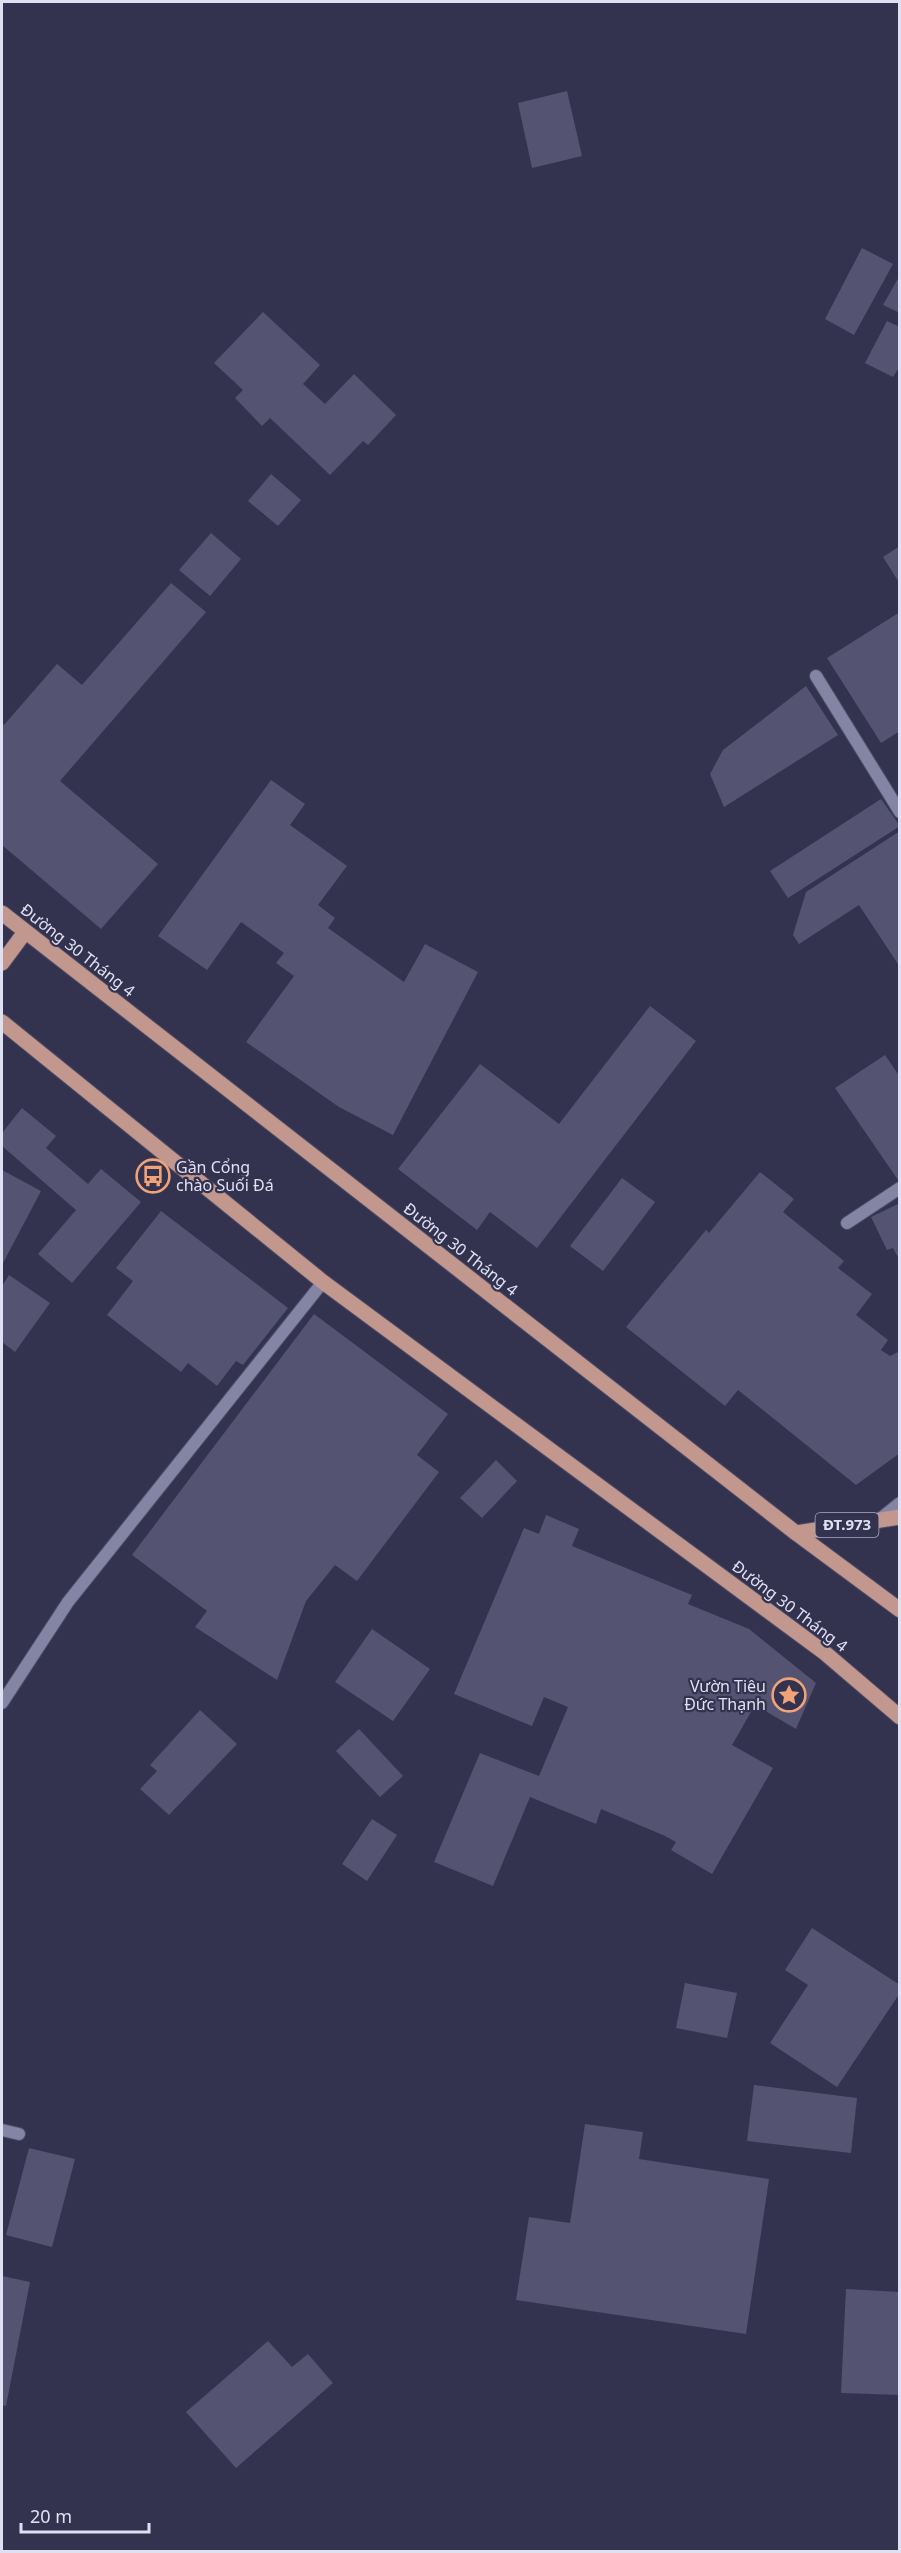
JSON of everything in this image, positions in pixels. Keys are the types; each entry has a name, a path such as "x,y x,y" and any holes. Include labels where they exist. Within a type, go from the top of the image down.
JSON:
{"main road":[{"name":"Đường 30 Tháng 4","path":"2,913 796,1533 900,1610"},
{"path":"2,963 25,932"},
{"name":"Đường 30 Tháng 4","path":"2,1022 322,1282 825,1653 900,1717"},
{"name":"ĐT.973","path":"796,1533 900,1517"}],"street":[{"path":"816,676 900,812"},
{"path":"847,1223 900,1188"},
{"path":"2,1703 68,1602 322,1282"},
{"path":"880,1519 900,1503"},
{"path":"2,2130 19,2134"}],"building":[{"path":"567,91 582,156 532,168 518,103"},
{"path":"862,248 893,264 854,335 825,319"},
{"path":"900,275 900,313 883,305"},
{"path":"263,312 320,365 303,384 325,404 354,374 396,415 368,445 363,441 330,475 270,418 262,426 235,398 243,390 214,363"},
{"path":"887,321 900,327 900,366 893,377 865,363"},
{"path":"271,474 301,500 278,526 248,501"},
{"path":"211,533 241,559 210,596 179,570"},
{"path":"900,546 900,584 883,557"},
{"path":"171,583 206,612 60,781 158,864 101,929 2,845 2,723 4,725 57,664 82,685"},
{"path":"900,612 900,731 881,743 827,658"},
{"path":"806,686 838,735 724,807 710,774 723,750"},
{"path":"271,780 305,804 290,825 347,866 318,905 335,918 328,928 404,982 425,944 478,972 393,1135 339,1107 246,1042 294,976 276,963 284,953 241,922 207,970 158,936"},
{"path":"881,799 900,826 788,898 770,871"},
{"path":"900,831 900,967 859,905 799,944 793,935 806,892"},
{"path":"650,1006 696,1041 537,1248 490,1212 477,1230 398,1169 480,1064 559,1124"},
{"path":"885,1055 900,1077 898,1180 835,1088"},
{"path":"22,1108 56,1136 46,1148 88,1184 101,1169 141,1202 72,1283 38,1254 76,1210 2,1146 2,1133"},
{"path":"2,1170 41,1191 2,1265"},
{"path":"760,1172 794,1199 783,1212 844,1261 838,1268 872,1294 856,1315 888,1340 881,1350 890,1356 900,1351 900,1453 856,1485 738,1390 725,1406 626,1327 706,1230 709,1233"},
{"path":"622,1178 655,1202 603,1271 570,1246"},
{"path":"900,1203 900,1261 893,1248 887,1250 871,1217"},
{"path":"161,1211 288,1308 243,1365 236,1361 217,1386 188,1363 181,1372 107,1315 133,1281 116,1268"},
{"path":"9,1275 50,1303 15,1352 2,1342 2,1286"},
{"path":"314,1314 448,1414 417,1455 439,1472 357,1581 335,1565 306,1601 277,1680 195,1627 207,1611 132,1555"},
{"path":"496,1460 517,1481 482,1518 460,1498"},
{"path":"546,1515 579,1529 572,1546 692,1595 688,1604 749,1629 816,1683 796,1729 755,1705 732,1745 773,1768 712,1874 671,1850 676,1842 663,1835 601,1809 596,1824 530,1797 493,1886 434,1862 480,1753 539,1776 568,1707 544,1697 532,1726 454,1694 524,1528 539,1534"},
{"path":"372,1629 430,1669 393,1721 335,1682"},
{"path":"200,1710 237,1744 169,1815 140,1789 157,1771 150,1765"},
{"path":"359,1729 403,1776 380,1797 336,1751"},
{"path":"372,1819 397,1835 367,1881 342,1864"},
{"path":"812,1928 900,1985 900,1993 837,2087 770,2043 808,1985 785,1970"},
{"path":"685,1983 737,1993 727,2038 676,2028"},
{"path":"754,2085 857,2098 851,2153 747,2141"},
{"path":"585,2124 643,2132 639,2159 769,2179 746,2334 516,2300 529,2217 570,2223"},
{"path":"29,2148 75,2159 52,2247 6,2235"},
{"path":"2,2276 30,2282 6,2406 2,2405"},
{"path":"846,2289 900,2292 900,2395 841,2393"},
{"path":"268,2341 292,2367 308,2354 333,2383 236,2468 186,2412"}],"place":[{"name":"Gần Cổng chào Suối Đá","path":"153,1176"},
{"name":"Vườn Tiêu Đức Thạnh","path":"789,1695"}]}
